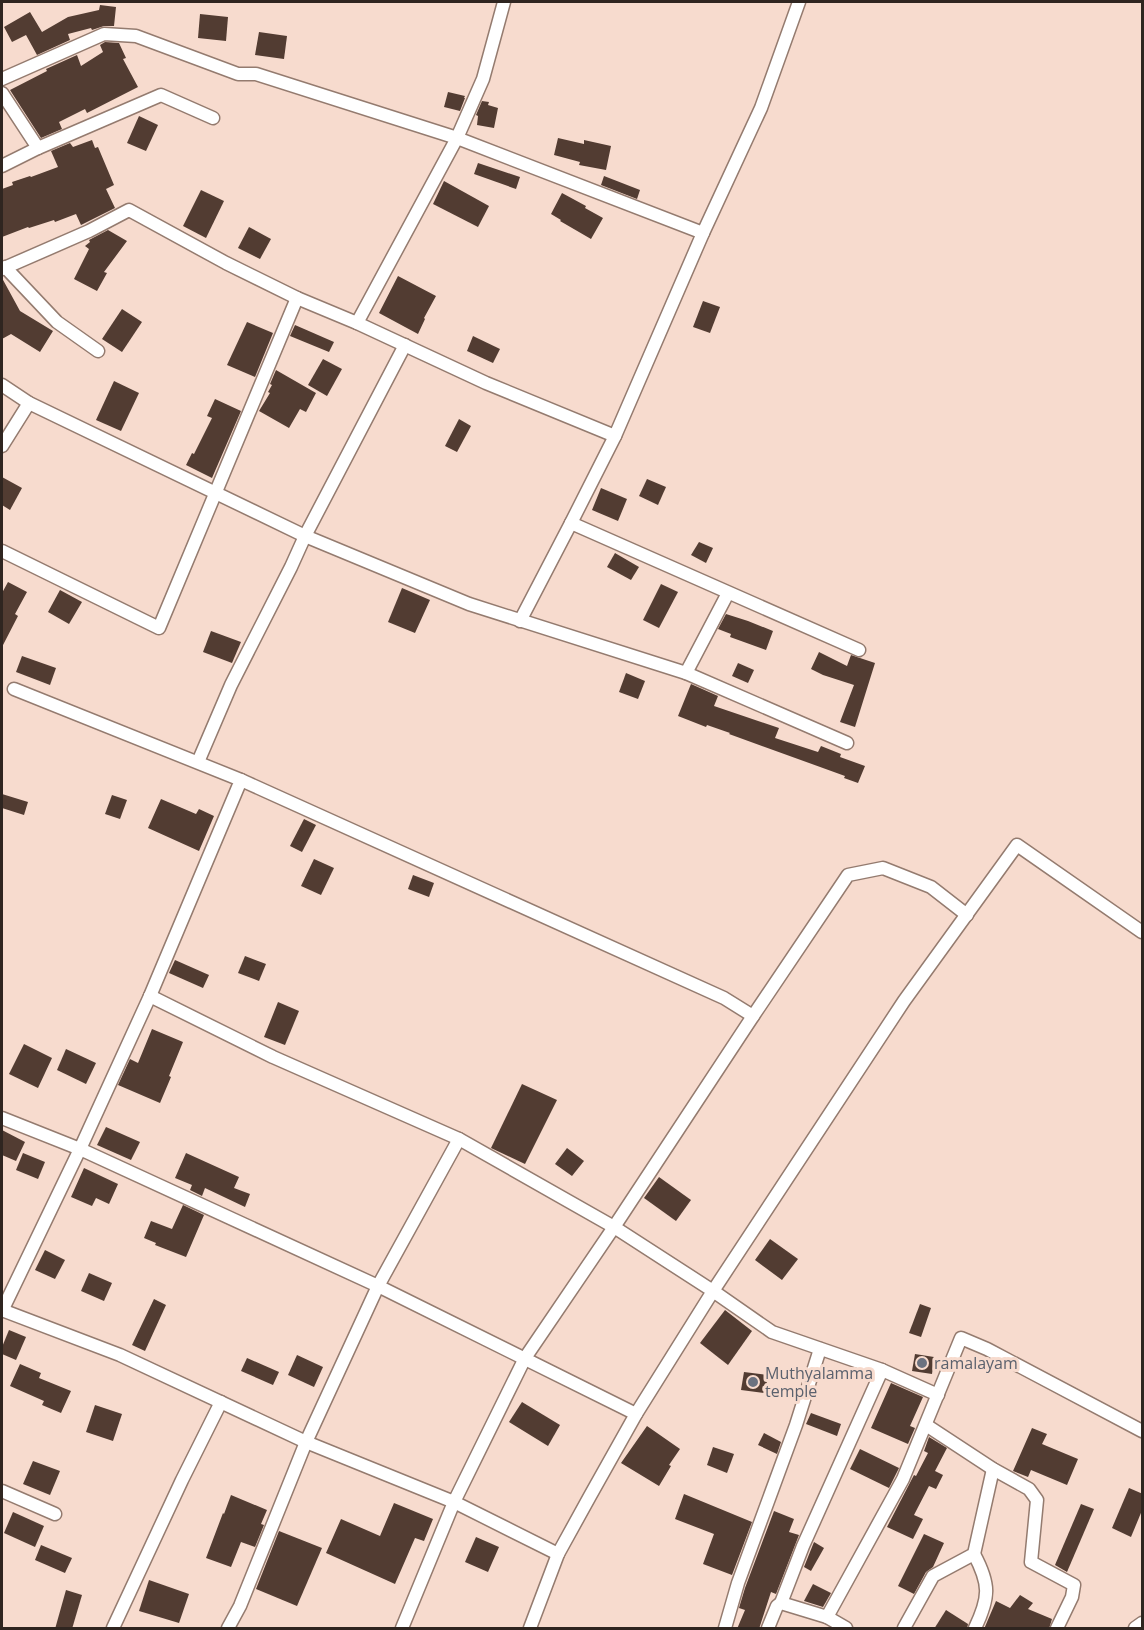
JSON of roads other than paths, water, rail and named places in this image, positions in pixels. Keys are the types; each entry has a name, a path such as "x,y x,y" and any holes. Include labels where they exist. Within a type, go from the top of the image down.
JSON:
{"street":[{"path":"357,323 457,138 483,79 504,2"},
{"path":"520,621 615,436 703,233 761,108 799,2"},
{"path":"2,79 104,34 136,36 238,74 256,74 457,138 703,233"},
{"path":"2,93 38,148"},
{"path":"2,166 38,148 161,96 213,118"},
{"path":"98,351 57,322 3,268 89,231 129,210 226,263 297,298 357,323 486,383 615,436"},
{"path":"2,551 159,628 297,298"},
{"path":"198,762 231,685 305,536 405,345"},
{"path":"2,385 29,403 305,536 469,604 686,673 847,743"},
{"path":"2,446 29,403"},
{"path":"572,523 859,650"},
{"path":"686,673 728,593"},
{"path":"14,689 241,780 724,998 753,1016"},
{"path":"241,780 150,996 2,1311 120,1355 306,1442 454,1502 558,1554"},
{"path":"530,1629 558,1554 636,1414 713,1291 904,1001 1017,845 1143,932"},
{"path":"402,1629 454,1502 525,1358 848,875 883,868 931,887 967,915"},
{"path":"150,996 273,1057 459,1139 614,1227 772,1332 882,1370 938,1395"},
{"path":"2,1118 80,1149 378,1286 636,1414"},
{"path":"228,1629 240,1606 306,1442 378,1286 459,1139"},
{"path":"827,1617 903,1479 962,1338 1143,1431"},
{"path":"725,1629 738,1583 792,1435 820,1349"},
{"path":"768,1629 882,1370"},
{"path":"113,1629 221,1402"},
{"path":"926,1425 993,1469 1029,1489 1037,1500 1030,1562 1074,1585 1072,1597 1057,1629"},
{"path":"975,1629 983,1613 987,1592 984,1574 974,1554 993,1469"},
{"path":"2,1491 55,1514"},
{"path":"904,1629 933,1576 974,1554"},
{"path":"781,1603 827,1617 846,1629"},
{"path":"1135,1629 1143,1623"}],"place":[{"name":"ramalayam","path":"922,1363"},
{"name":"Muthyalamma temple","path":"753,1382"}]}
